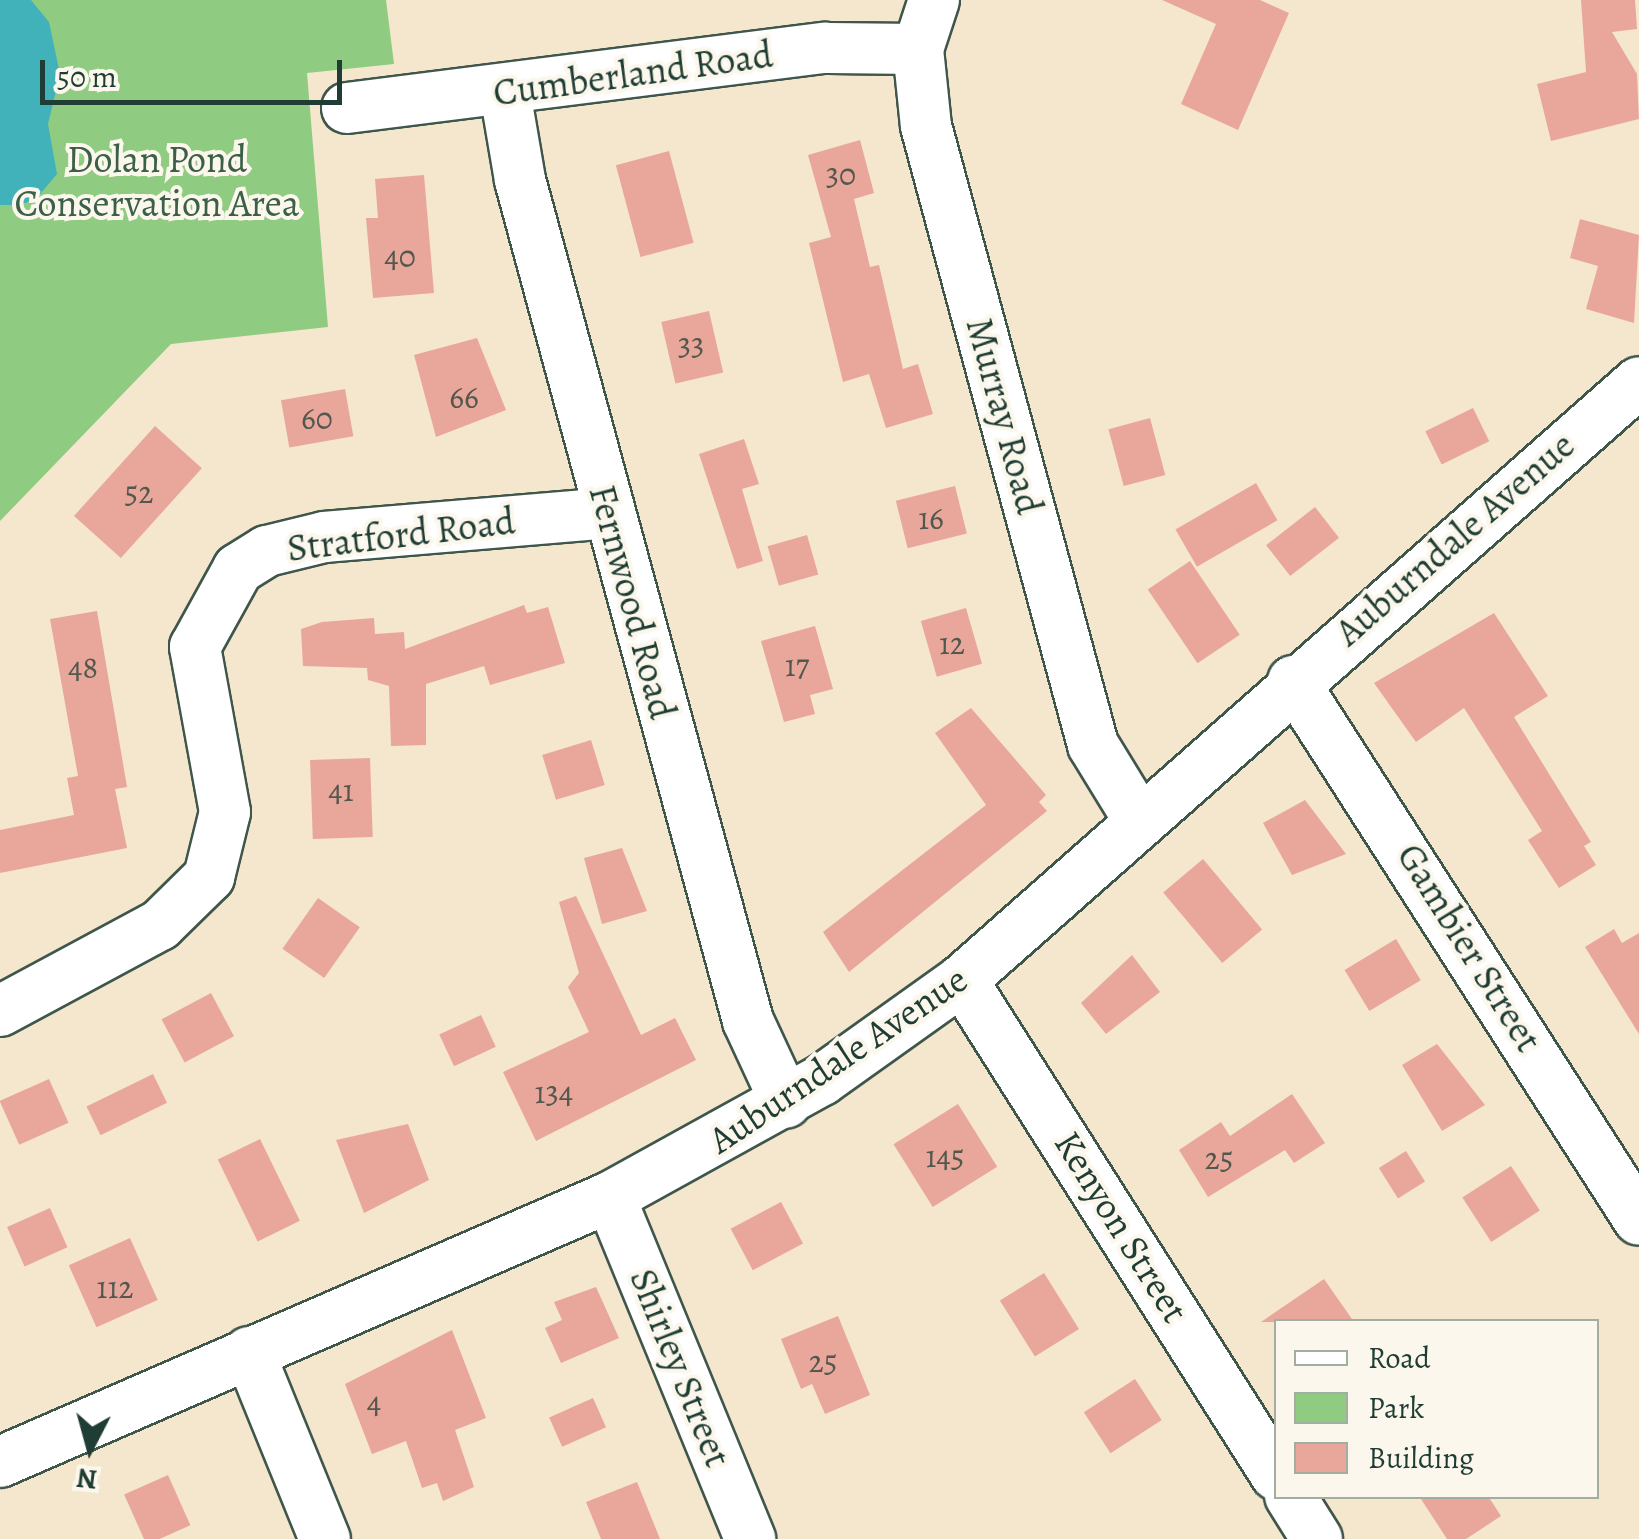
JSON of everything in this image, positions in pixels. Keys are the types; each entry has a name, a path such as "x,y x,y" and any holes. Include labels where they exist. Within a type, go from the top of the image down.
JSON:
{"street":[{"name":"Murray Road","path":"934,0 918,49 926,126 1094,745 1139,820"},
{"name":"Cumberland Road","path":"347,108 505,92 825,48 918,49"},
{"name":"Fernwood Road","path":"505,92 607,513 748,1020 786,1103"},
{"name":"Auburndale Avenue","path":"0,1462 610,1198 786,1103 962,980 1293,681 1639,382"},
{"name":"Stratford Road","path":"0,1011 160,925 209,877 225,812 196,647 238,570 267,551 324,537 607,513"},
{"name":"Gambier Street","path":"1293,681 1639,1220"},
{"name":"Kenyon Street","path":"962,980 1274,1472"},
{"name":"Shirley Street","path":"610,1198 750,1539"},
{"path":"249,1352 325,1539"},
{"path":"1292,1499 1316,1539"}],"green space":[{"name":"Dolan Pond Conservation Area","path":"0,0 386,0 394,64 307,73 328,327 171,344 0,521"}],"water":[{"path":"0,0 31,0 49,22 60,74 48,124 57,174 34,201 15,205 0,205"}],"building":[{"path":"1162,0 1260,0 1289,13 1238,130 1181,104 1216,24"},
{"path":"1581,0 1635,0 1637,29 1612,32 1637,74 1639,119 1551,141 1537,84 1586,72"},
{"path":"860,140 874,193 854,199 870,267 879,265 903,369 918,364 933,414 886,428 869,374 843,382 809,243 831,237 808,155"},
{"path":"669,151 694,243 640,257 616,165"},
{"path":"424,175 434,293 373,298 366,218 378,218 375,179"},
{"path":"1580,219 1639,235 1634,323 1586,309 1598,266 1570,258"},
{"path":"709,311 723,372 675,383 661,322"},
{"path":"477,338 506,410 436,437 414,355"},
{"path":"345,389 353,436 289,448 281,400"},
{"path":"1473,408 1489,441 1442,464 1425,431"},
{"path":"1150,418 1165,475 1124,486 1108,429"},
{"path":"155,426 202,468 121,558 74,516"},
{"path":"744,439 759,484 742,489 763,561 737,569 699,454"},
{"path":"1256,483 1278,520 1197,567 1175,530"},
{"path":"955,486 967,534 908,548 896,501"},
{"path":"1315,507 1339,538 1290,576 1266,545"},
{"path":"807,535 818,574 779,586 768,546"},
{"path":"1190,561 1240,635 1197,663 1148,590"},
{"path":"524,605 527,613 548,607 565,663 490,685 484,666 426,684 426,745 391,746 389,686 368,680 367,668 303,666 301,629 322,622 374,618 375,634 404,632 405,649"},
{"path":"966,608 982,664 937,677 921,621"},
{"path":"97,611 127,787 115,789 127,848 0,873 0,830 74,815 67,778 78,776 50,619"},
{"path":"1494,613 1548,696 1514,717 1591,842 1584,846 1596,865 1559,888 1528,840 1542,831 1464,708 1416,742 1374,683"},
{"path":"815,626 833,689 810,695 815,714 784,722 761,641"},
{"path":"971,708 1046,795 1039,802 1047,811 849,972 823,932 986,805 935,733"},
{"path":"591,740 605,785 556,800 542,755"},
{"path":"370,758 373,837 313,839 310,760"},
{"path":"1305,800 1346,854 1292,875 1263,823"},
{"path":"622,848 647,911 602,924 584,858"},
{"path":"1203,859 1262,929 1222,963 1163,892"},
{"path":"576,896 641,1035 675,1018 696,1060 536,1141 503,1072 589,1032 568,987 579,973 559,902"},
{"path":"318,898 360,927 324,978 282,949"},
{"path":"1614,929 1622,943 1639,933 1639,1034 1585,947"},
{"path":"1396,939 1421,980 1369,1011 1345,970"},
{"path":"1132,955 1160,992 1106,1034 1081,1003"},
{"path":"211,993 234,1036 185,1063 162,1019"},
{"path":"481,1015 496,1047 454,1066 439,1034"},
{"path":"1437,1044 1485,1105 1442,1131 1402,1065"},
{"path":"153,1074 167,1103 101,1135 86,1106"},
{"path":"49,1079 69,1123 19,1145 0,1101"},
{"path":"1292,1094 1325,1143 1294,1163 1285,1150 1208,1197 1179,1150 1221,1122 1230,1136"},
{"path":"958,1104 997,1167 933,1207 894,1144"},
{"path":"408,1124 429,1180 364,1213 336,1140"},
{"path":"260,1139 300,1221 258,1241 218,1160"},
{"path":"1406,1151 1425,1182 1398,1198 1379,1168"},
{"path":"1511,1166 1540,1210 1491,1242 1462,1198"},
{"path":"781,1202 803,1243 753,1270 731,1229"},
{"path":"50,1208 67,1247 25,1266 7,1227"},
{"path":"130,1238 158,1300 96,1327 69,1265"},
{"path":"1044,1273 1079,1329 1035,1357 1000,1301"},
{"path":"1324,1279 1352,1319 1274,1319 1261,1322"},
{"path":"596,1287 619,1338 561,1363 545,1328 562,1320 554,1302"},
{"path":"838,1316 870,1395 825,1414 812,1384 801,1389 781,1339"},
{"path":"452,1330 486,1418 455,1430 474,1487 443,1501 437,1483 422,1488 406,1441 372,1454 345,1384"},
{"path":"1135,1379 1162,1420 1111,1453 1084,1412"},
{"path":"593,1398 606,1427 562,1447 549,1418"},
{"path":"168,1475 190,1525 159,1539 144,1539 124,1495"},
{"path":"637,1482 660,1539 601,1539 586,1502"},
{"path":"1421,1499 1490,1499 1501,1516 1466,1539 1447,1539"}]}
